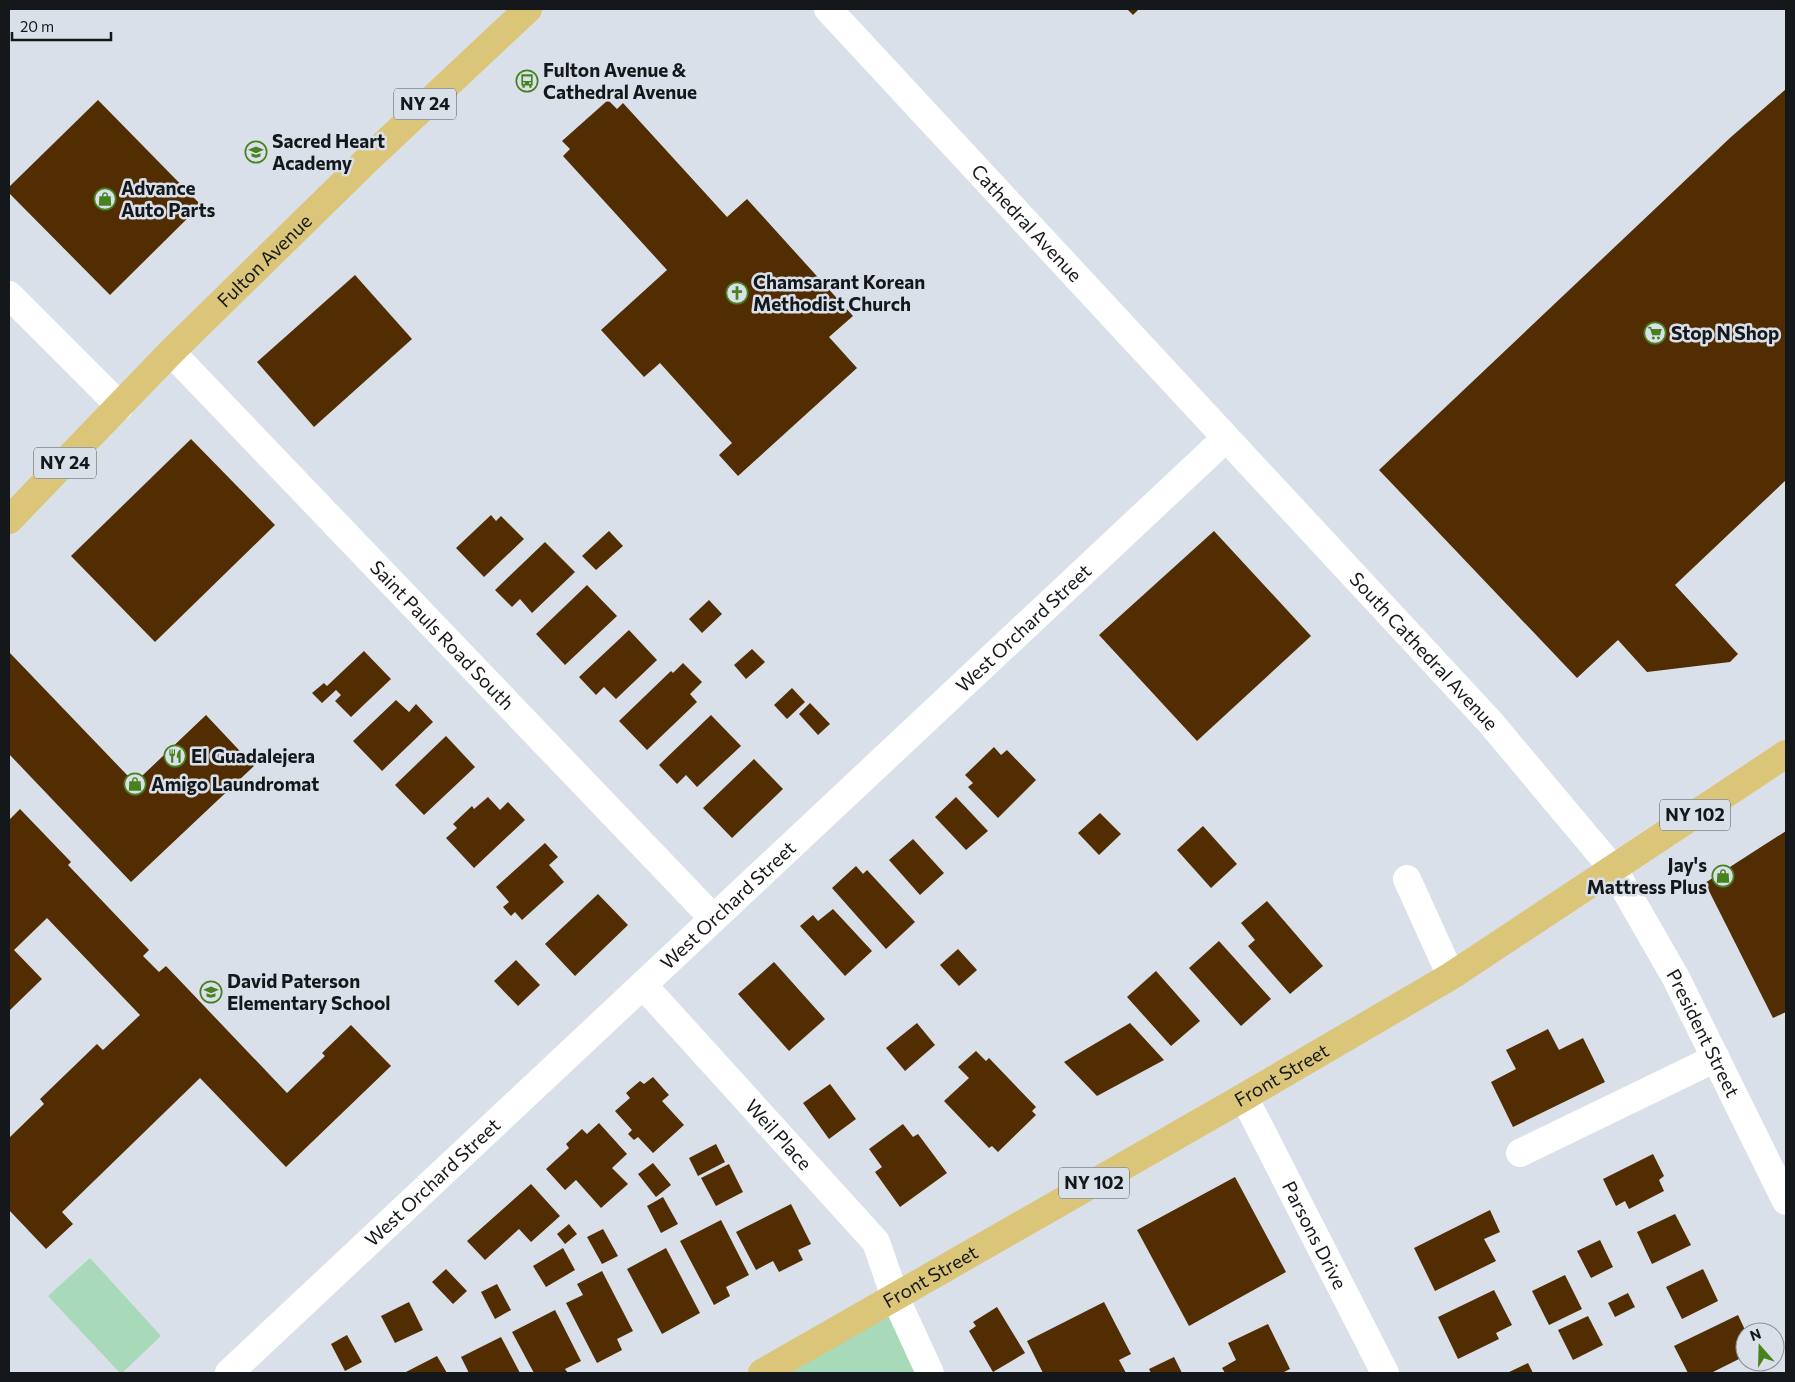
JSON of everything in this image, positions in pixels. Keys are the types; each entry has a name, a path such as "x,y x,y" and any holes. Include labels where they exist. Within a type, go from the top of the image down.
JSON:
{"main road":[{"name":"Fulton Avenue","path":"9,520 171,352 385,143 528,9"},
{"name":"Front Street","path":"762,1373 1451,976 1614,870 1786,754"}],"street":[{"name":"Cathedral Avenue","path":"828,9 1226,438"},
{"path":"9,295 120,406"},
{"name":"Saint Pauls Road South","path":"171,352 713,918"},
{"name":"South Cathedral Avenue","path":"1226,438 1490,722 1614,870"},
{"name":"West Orchard Street","path":"229,1373 1226,438"},
{"name":"President Street","path":"1614,870 1676,978 1786,1201"},
{"path":"1407,879 1451,976"},
{"name":"Weil Place","path":"643,985 876,1242 895,1297 930,1373"},
{"path":"1520,1153 1716,1058"},
{"name":"Parsons Drive","path":"1244,1097 1385,1373"}],"green space":[{"path":"90,1258 161,1336 122,1373 48,1296"},
{"path":"893,1311 923,1373 774,1373"}],"building":[{"path":"1127,9 1139,9 1133,15"},
{"name":"Stop N Shop","path":"1786,89 1786,480 1675,585 1738,654 1730,662 1647,672 1618,640 1577,678 1379,470 1731,137"},
{"name":"Advance Auto Parts","path":"98,100 201,205 110,295 9,193 9,187"},
{"name":"Chamsarant Korean Methodist Church","path":"608,100 617,109 623,103 727,217 747,199 853,316 829,337 857,368 738,476 719,455 732,443 660,363 644,377 601,330 667,270 563,156 570,149 562,141"},
{"path":"355,275 412,339 314,427 257,362"},
{"path":"191,439 275,525 155,642 71,556"},
{"path":"491,515 496,521 501,516 524,539 484,577 456,548"},
{"path":"609,531 623,546 596,570 582,556"},
{"path":"1214,531 1311,636 1197,741 1099,635"},
{"path":"545,542 575,572 532,613 520,599 512,607 495,590"},
{"path":"587,585 617,616 565,665 536,634"},
{"path":"709,600 722,614 702,633 689,619"},
{"path":"629,630 657,660 616,699 604,687 596,695 579,677"},
{"path":"752,649 765,662 746,679 734,665"},
{"path":"364,651 391,679 351,717 335,701 341,695 336,690 322,703 312,693 324,683 327,686"},
{"path":"9,652 127,775 143,775 206,715 254,766 131,882 9,754"},
{"path":"683,663 702,682 690,694 697,702 647,750 619,721 671,671 673,673"},
{"path":"792,688 805,702 787,719 774,705"},
{"path":"396,700 409,712 416,704 433,722 382,771 353,741"},
{"path":"810,703 830,724 818,735 799,714"},
{"path":"711,715 741,746 697,787 686,775 677,784 659,765"},
{"path":"446,736 475,767 424,815 395,785"},
{"path":"994,747 1001,755 1007,750 1036,780 998,818 968,787 973,783 965,775"},
{"path":"754,759 783,789 732,838 703,808"},
{"path":"488,797 500,810 508,802 525,820 474,868 446,838 457,828 453,824 472,806 474,809"},
{"path":"956,797 988,831 966,850 935,817"},
{"path":"20,809 71,862 68,865 149,950 143,956 159,972 166,966 287,1093 325,1056 322,1053 351,1025 391,1066 286,1167 200,1078 62,1212 73,1224 46,1249 9,1210 9,1138 44,1104 40,1099 97,1044 103,1050 140,1015 47,918 14,950 42,979 9,1011 9,820"},
{"path":"1100,813 1121,834 1099,855 1078,833"},
{"path":"1203,826 1237,864 1211,888 1177,850"},
{"path":"1786,831 1786,1012 1773,1018 1705,883"},
{"path":"913,839 944,873 920,895 889,860"},
{"path":"545,843 558,857 549,865 564,882 522,920 515,912 511,916 503,907 509,902 496,887"},
{"path":"856,866 863,874 867,870 915,922 886,949 832,888"},
{"path":"598,894 628,925 575,976 545,944"},
{"path":"1267,901 1323,966 1290,994 1248,946 1255,940 1241,923"},
{"path":"833,909 872,951 845,976 800,926 813,915 818,921"},
{"path":"1219,941 1271,999 1241,1026 1189,968"},
{"path":"958,949 977,970 959,986 940,965"},
{"path":"516,960 540,985 518,1006 494,981"},
{"path":"774,962 825,1019 789,1051 738,994"},
{"path":"1156,971 1200,1021 1171,1046 1127,997"},
{"path":"917,1023 935,1045 905,1071 886,1048"},
{"path":"1130,1023 1164,1060 1097,1096 1064,1062"},
{"path":"1548,1029 1559,1050 1583,1038 1605,1082 1513,1127 1491,1082 1516,1069 1506,1050"},
{"path":"976,1051 986,1061 989,1058 1036,1107 1032,1111 1036,1115 998,1152 992,1146 989,1148 944,1101 969,1078 958,1067"},
{"path":"653,1077 669,1095 662,1101 684,1125 653,1153 638,1137 634,1140 628,1134 632,1130 615,1111 630,1098 626,1093 640,1081 644,1084"},
{"path":"830,1084 856,1119 829,1139 803,1103"},
{"path":"599,1123 627,1154 612,1168 628,1184 601,1208 576,1180 565,1190 546,1169 569,1148 566,1144 582,1129 587,1134"},
{"path":"903,1124 913,1137 918,1134 947,1173 900,1207 875,1172 882,1167 869,1149"},
{"path":"716,1144 725,1162 698,1176 689,1158"},
{"path":"1653,1154 1664,1176 1659,1180 1664,1191 1629,1209 1625,1201 1616,1206 1603,1179"},
{"path":"653,1163 671,1185 656,1197 638,1174"},
{"path":"729,1164 743,1192 716,1206 701,1178"},
{"path":"1235,1177 1286,1272 1189,1326 1137,1230"},
{"path":"531,1184 560,1216 531,1242 519,1229 485,1260 467,1241"},
{"path":"663,1197 678,1224 661,1233 647,1206"},
{"path":"791,1204 811,1244 798,1250 803,1260 779,1272 773,1261 756,1270 736,1232"},
{"path":"1490,1210 1500,1232 1484,1239 1496,1261 1435,1291 1414,1248"},
{"path":"1675,1214 1691,1245 1652,1264 1637,1232"},
{"path":"721,1220 749,1275 726,1287 730,1296 714,1305 680,1241"},
{"path":"569,1224 577,1234 565,1244 557,1234"},
{"path":"603,1229 618,1256 602,1264 587,1237"},
{"path":"1600,1240 1613,1267 1591,1278 1577,1251"},
{"path":"563,1248 575,1270 546,1287 533,1266"},
{"path":"666,1248 700,1313 662,1334 627,1269"},
{"path":"446,1269 467,1291 453,1304 432,1282"},
{"path":"1703,1269 1718,1301 1682,1319 1666,1287"},
{"path":"602,1271 633,1331 617,1339 622,1350 597,1363 566,1303 583,1295 577,1284"},
{"path":"1565,1275 1582,1309 1549,1325 1532,1291"},
{"path":"497,1284 511,1310 495,1319 481,1292"},
{"path":"1494,1290 1512,1325 1496,1333 1499,1339 1458,1359 1438,1317"},
{"path":"1628,1293 1635,1307 1615,1317 1608,1303"},
{"path":"409,1302 423,1330 395,1343 381,1316"},
{"path":"1104,1302 1131,1354 1119,1360 1126,1373 1043,1373 1027,1341"},
{"path":"997,1307 1025,1353 993,1372 969,1331 976,1326 973,1322"},
{"path":"555,1310 581,1361 565,1369 568,1373 534,1373 512,1332"},
{"path":"1738,1315 1741,1322 1735,1322 1735,1361 1711,1373 1688,1373 1674,1346"},
{"path":"1588,1316 1603,1345 1573,1360 1558,1330"},
{"path":"1268,1324 1290,1369 1282,1373 1225,1373 1222,1368 1236,1360 1228,1343"},
{"path":"347,1335 362,1362 345,1371 331,1344"},
{"path":"501,1337 520,1373 469,1373 461,1357"},
{"path":"437,1356 447,1373 404,1373"},
{"path":"1174,1357 1182,1373 1151,1373 1149,1369"},
{"path":"1528,1363 1533,1373 1507,1373"}],"place":[{"name":"Fulton Avenue & Cathedral Avenue","path":"527,81"},
{"name":"Sacred Heart Academy","path":"256,152"},
{"name":"Advance Auto Parts","path":"105,199"},
{"name":"Chamsarant Korean Methodist Church","path":"737,293"},
{"name":"Stop N Shop","path":"1655,333"},
{"name":"El Guadalejera","path":"175,756"},
{"name":"Amigo Laundromat","path":"135,784"},
{"name":"Jay's Mattress Plus","path":"1723,876"},
{"name":"David Paterson Elementary School","path":"211,992"}]}
